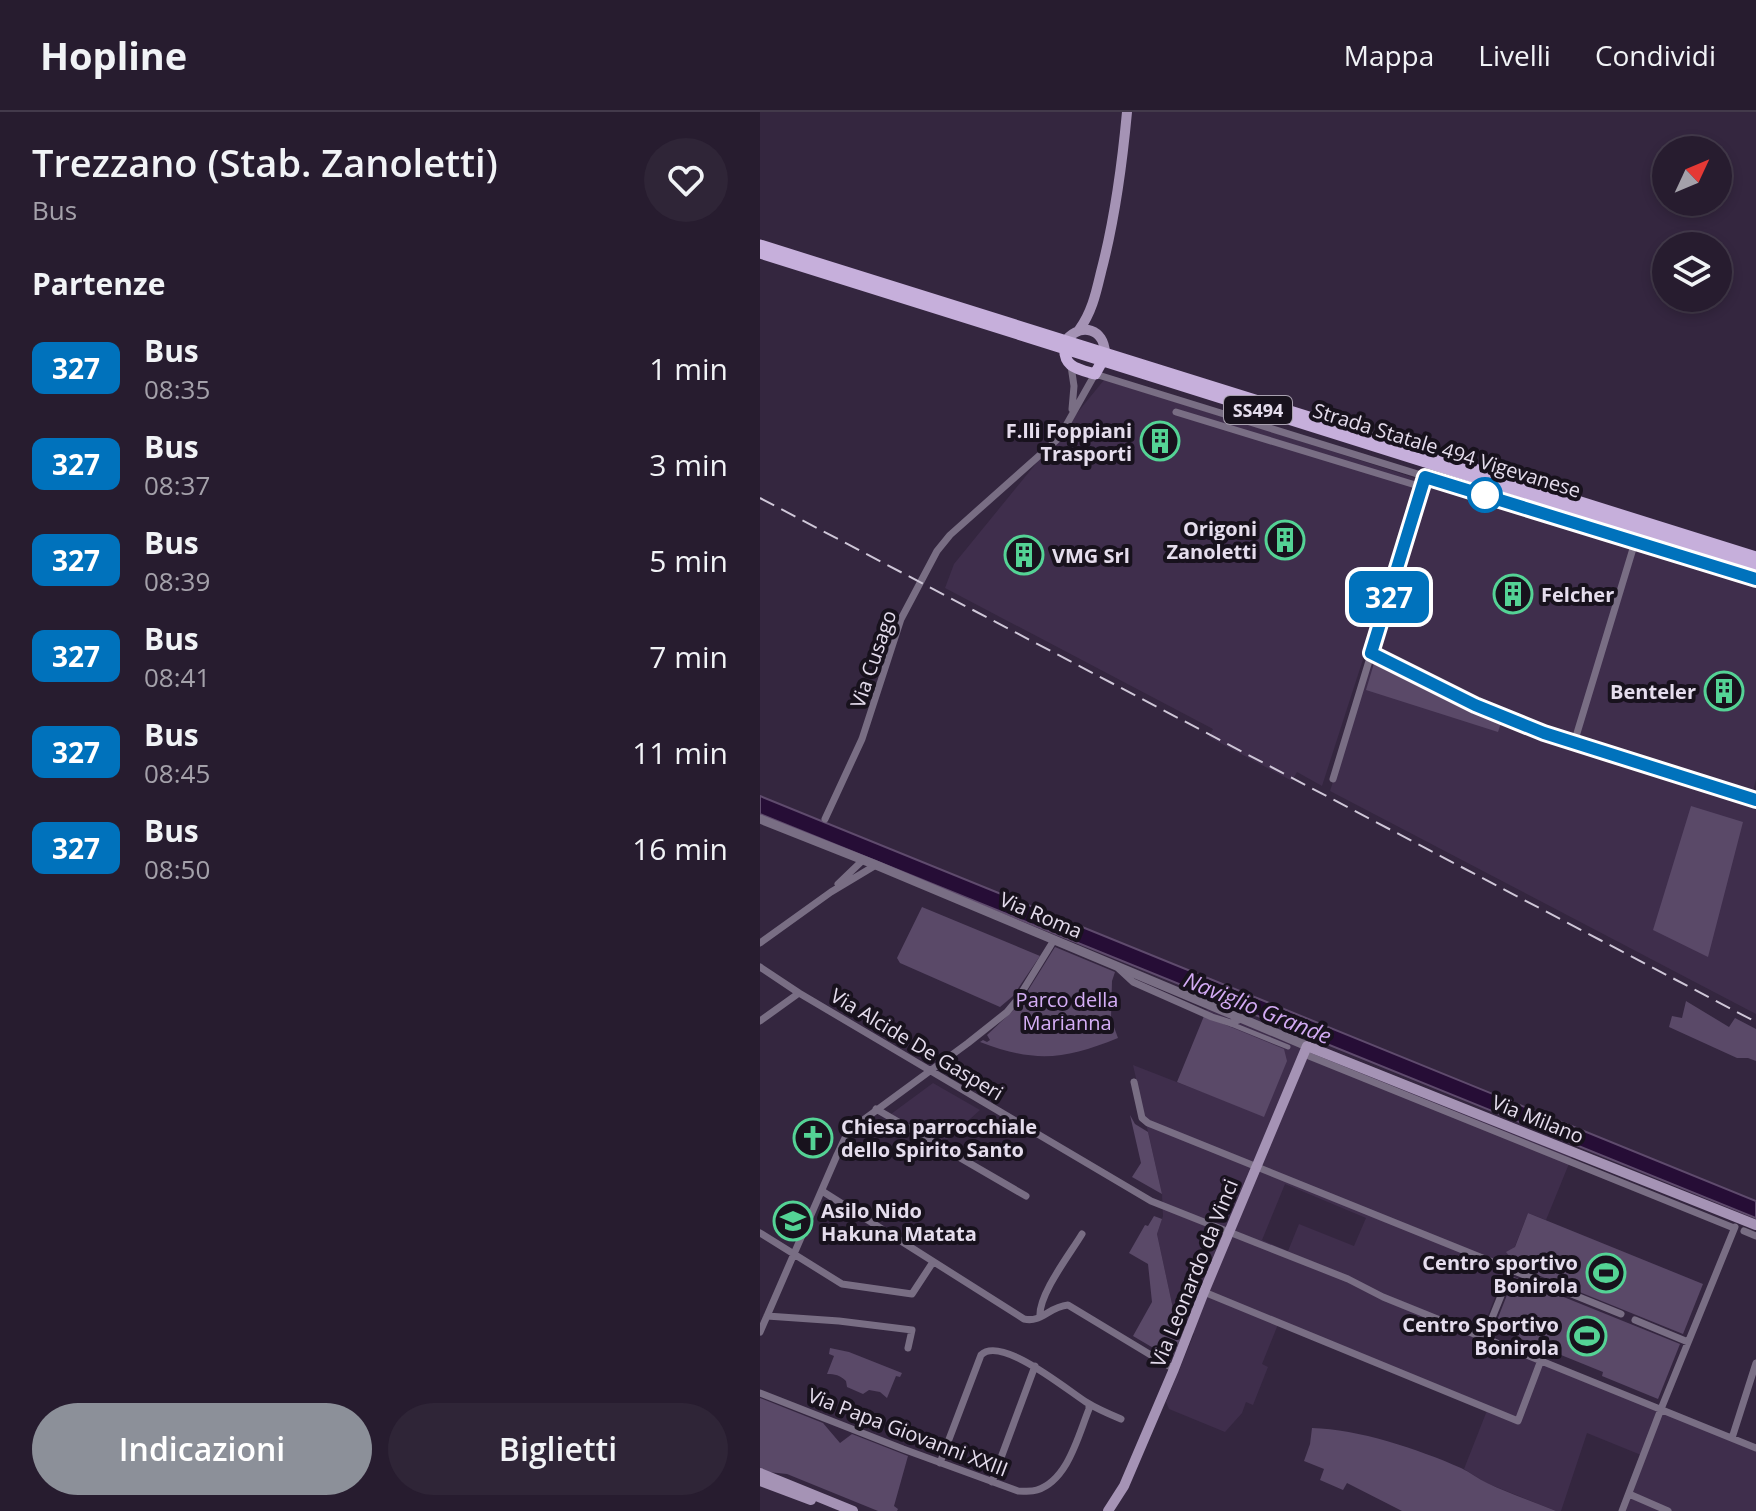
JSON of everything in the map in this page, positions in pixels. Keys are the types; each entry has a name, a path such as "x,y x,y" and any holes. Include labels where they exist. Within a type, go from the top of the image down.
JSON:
{"main road":[{"path":"1079,330 1093,304 1114,217 1127,112"},
{"name":"Strada Statale 494 Vigevanese","path":"760,245 1756,566"},
{"name":"Strada Statale 494 Vigevanese","path":"760,253 1065,344"},
{"path":"1093,304 1094,321 1105,346 1104,357 1095,374 1071,366 1064,355 1065,344 1073,333 1088,330 1098,335"},
{"name":"Strada Statale 494 Vigevanese","path":"1104,357 1756,557"},
{"name":"Via Leonardo da Vinci","path":"1108,1511 1124,1486 1174,1369 1305,1050"},
{"name":"Via Milano","path":"1305,1050 1736,1223 1756,1225"},
{"path":"760,1472 853,1511"},
{"path":"760,1481 840,1511"}],"street":[{"path":"1070,419 1074,386 1071,366"},
{"path":"1095,374 1756,579"},
{"name":"Via Cusago","path":"825,819 862,739 901,619 937,551 950,535 1059,438 1095,374"},
{"path":"1176,412 1422,487"},
{"path":"1333,779 1425,477"},
{"path":"1574,743 1635,542"},
{"path":"1371,653 1475,705 1544,733 1754,800 1756,788"},
{"name":"Via Roma","path":"760,819 1054,940 1305,1050"},
{"path":"831,892 863,860"},
{"path":"760,943 831,892 876,865"},
{"path":"760,1332 849,1132 1010,1009 1054,940"},
{"name":"Via Alcide De Gasperi","path":"760,967 1151,1201 1756,1448"},
{"path":"760,1021 799,993"},
{"path":"1236,1021 1288,1047"},
{"path":"1134,1082 1142,1118 1148,1123 1621,1314"},
{"path":"876,1109 1026,1196"},
{"path":"822,1191 1024,1319 1034,1320 1054,1307 1068,1305 1174,1369"},
{"path":"1622,1511 1736,1223"},
{"path":"1744,1231 1756,1236"},
{"path":"760,1233 842,1284 909,1295 914,1293 933,1262"},
{"path":"1040,1317 1039,1309 1044,1296 1082,1234"},
{"path":"1484,1338 1511,1271"},
{"path":"1204,1292 1518,1421 1541,1360"},
{"path":"767,1316 912,1330 908,1348"},
{"path":"1635,1320 1688,1342"},
{"path":"940,1463 984,1351 989,1349 1035,1366 1089,1404 1121,1419"},
{"path":"1732,1438 1756,1363"},
{"path":"992,1482 1035,1366"},
{"name":"Via Papa Giovanni XXIII","path":"760,1393 992,1482 1018,1491 1032,1492 1048,1484 1067,1462 1089,1404"},
{"path":"1629,1494 1668,1511"}],"shaded area":[{"path":"1104,380 1421,480 1322,786 1297,772 1292,781 1209,737 1213,729 945,588 954,564"},
{"path":"1432,482 1756,583 1756,779 1750,804 1756,806 1756,1014 1330,791"},
{"path":"1210,1001 1575,1149 1546,1220 1528,1213 1479,1338 1756,1451 1756,1511 1625,1511 1646,1457 1587,1433 1561,1511 1556,1511 1486,1483 1464,1469 1488,1408 1279,1322 1262,1364 1268,1367 1253,1405 1246,1402 1242,1413 1225,1432 1169,1409 1166,1402 1194,1334 1177,1327 1157,1234 1163,1216 1162,1194 1133,1065 1264,1116 1204,1016","holes":["1285,1184 1366,1218 1354,1246 1299,1224 1288,1251 1262,1240"]},
{"path":"933,1083 980,1110 942,1144 891,1114"}],"green space":[{"path":"1375,660 1501,723 1498,732 1366,690"},
{"path":"1691,806 1743,822 1708,957 1653,930"},
{"path":"922,907 1040,956 1013,996 1000,1007 900,963 897,958"},
{"name":"Parco della Marianna","path":"1055,947 1115,972 1111,1019 1118,1038 1081,1051 1049,1056 1017,1053 980,1042 990,1040 987,1035 1019,1005"},
{"path":"1686,1001 1729,1027 1735,1018 1756,1029 1756,1061 1737,1058 1669,1027 1672,1016 1682,1018"},
{"path":"1204,1016 1284,1049 1287,1061 1264,1117 1177,1082"},
{"path":"1130,1115 1135,1124 1148,1132 1162,1194 1132,1177 1141,1163"},
{"name":"Centro sportivo Bonirola","path":"1528,1213 1703,1284 1683,1334 1508,1263 1510,1257 1506,1252 1515,1247"},
{"path":"1154,1216 1162,1219 1157,1234 1177,1327 1184,1330 1172,1359 1133,1336 1152,1302 1148,1264 1129,1253 1145,1225 1148,1226"},
{"name":"Centro Sportivo Bonirola","path":"1514,1277 1680,1344 1658,1399 1602,1376 1603,1372 1494,1328"},
{"path":"830,1348 849,1352 902,1373 900,1377 896,1376 887,1398 880,1392 869,1390 863,1394 847,1387 846,1381 839,1376 827,1374 834,1356 829,1354"},
{"path":"760,1398 823,1423 840,1443 852,1434 908,1456 894,1506 897,1511 878,1511 787,1474 760,1468"},
{"path":"1312,1428 1349,1432 1407,1447 1556,1511 1402,1511 1347,1483 1343,1490 1320,1480 1324,1469 1304,1461"}],"water":[{"name":"Naviglio Grande","path":"760,796 1756,1201 1756,1218 760,814"}],"railway":[{"path":"760,498 1756,1022"}],"bus line":[{"name":"327","path":"1756,579 1425,477 1371,653 1475,705 1544,733 1756,800"}],"place":[{"name":"F.lli Foppiani Trasporti","path":"1160,441"},
{"name":"Origoni Zanoletti","path":"1285,540"},
{"name":"VMG Srl","path":"1024,555"},
{"name":"Felcher","path":"1513,594"},
{"name":"Benteler","path":"1724,691"},
{"name":"Chiesa parrocchiale dello Spirito Santo","path":"813,1138"},
{"name":"Asilo Nido Hakuna Matata","path":"793,1221"},
{"name":"Centro sportivo Bonirola","path":"1606,1273"},
{"name":"Centro Sportivo Bonirola","path":"1587,1336"}]}
